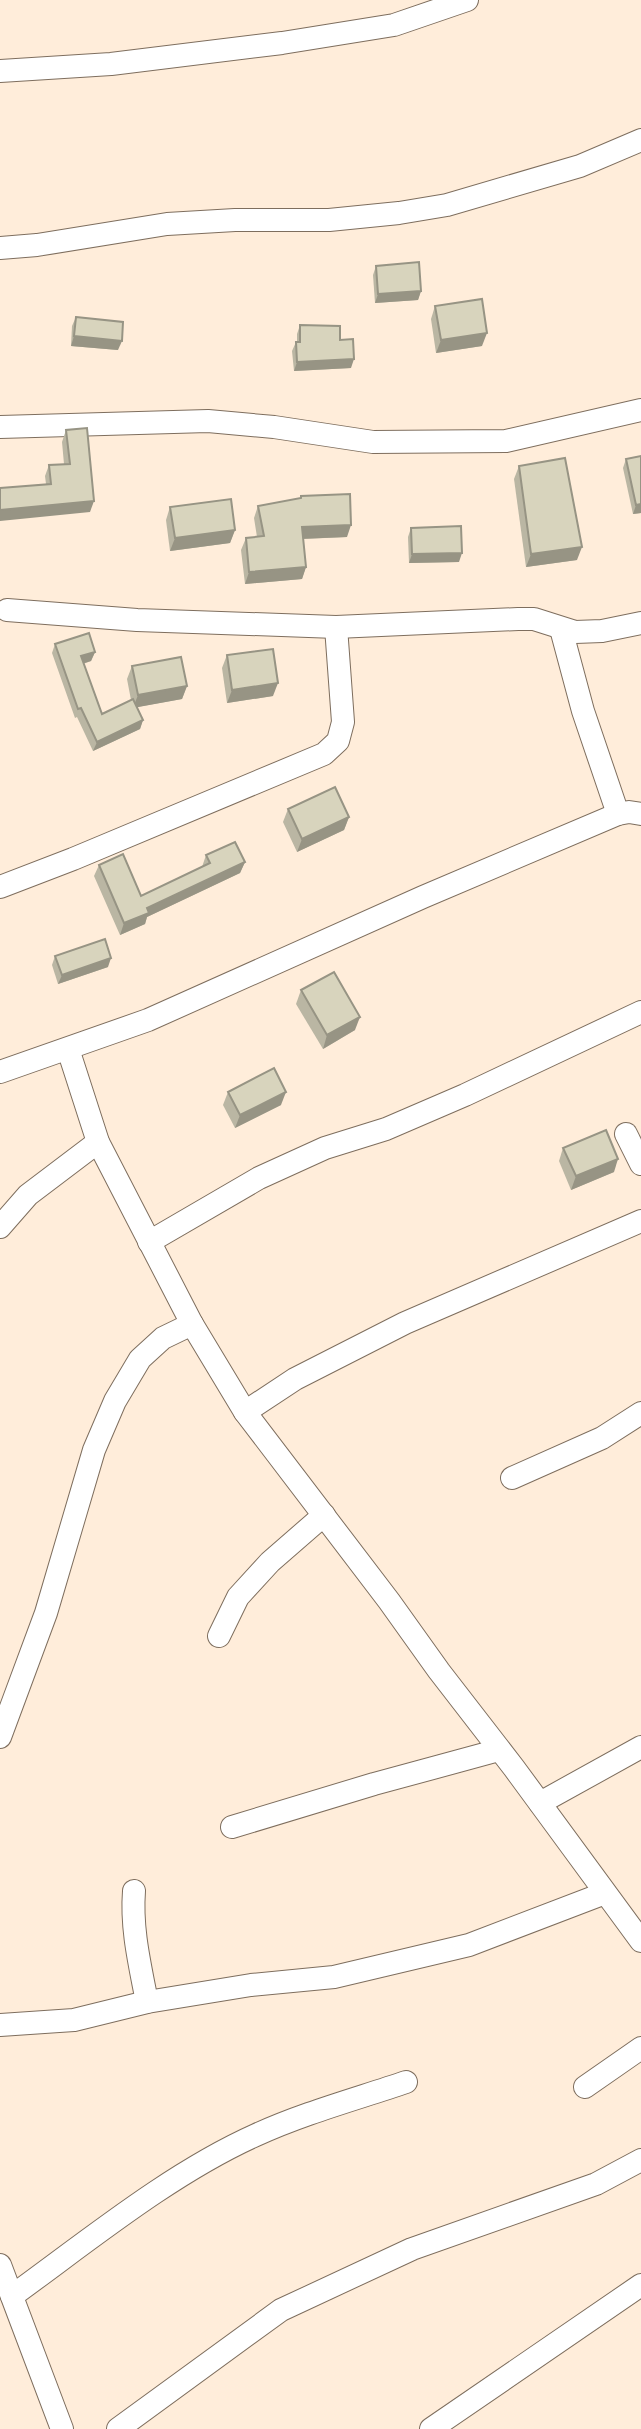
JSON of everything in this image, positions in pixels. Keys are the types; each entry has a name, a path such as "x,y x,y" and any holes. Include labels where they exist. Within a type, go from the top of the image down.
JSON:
{"street":[{"path":"0,71 111,64 266,45 394,25 421,8 467,0"},
{"path":"0,248 167,224 329,220 447,205 580,166 641,140"},
{"path":"0,427 208,421 373,442 506,441 641,410"},
{"path":"7,610 137,620 336,627 518,619 548,623 575,632 602,631 641,623"},
{"path":"0,887 324,754 338,741 343,722 336,627"},
{"path":"561,629 583,711 618,814"},
{"path":"0,1072 148,1020 618,814 641,814"},
{"path":"149,1242 259,1178 325,1148 386,1129 465,1095 641,1012"},
{"path":"68,1049 98,1142 192,1324 245,1412 641,1941"},
{"path":"626,1134 641,1164"},
{"path":"0,1227 28,1195 98,1142"},
{"path":"245,1412 295,1379 405,1323 641,1221"},
{"path":"0,1737 46,1613 94,1450 115,1401 140,1359 163,1338 192,1324"},
{"path":"512,1478 602,1438 641,1413"},
{"path":"219,1636 238,1597 270,1562 324,1515"},
{"path":"540,1803 641,1747"},
{"path":"232,1827 499,1750"},
{"path":"134,1891 132,1916 147,2002"},
{"path":"0,2025 74,2020 147,2002 251,1985 334,1977 469,1945 605,1893"},
{"path":"585,2087 641,2048"},
{"path":"12,2296 128,2212 218,2154 270,2129 406,2082"},
{"path":"118,2429 281,2310 301,2299 412,2249 596,2184 641,2160"},
{"path":"0,2265 62,2429"},
{"path":"431,2429 641,2285"}],"building":[{"path":"419,262 421,291 378,294 376,266"},
{"path":"482,299 487,333 441,340 435,306"},
{"path":"76,317 123,322 122,341 74,336"},
{"path":"300,325 340,326 340,340 353,339 354,359 297,362 296,342 300,342"},
{"path":"87,428 94,501 0,510 0,488 51,484 49,465 70,464 66,430"},
{"path":"641,456 641,504 636,505 626,459"},
{"path":"565,458 582,547 531,554 519,466"},
{"path":"350,494 351,525 302,527 306,567 249,572 246,538 264,536 258,506 301,496"},
{"path":"231,499 235,530 175,538 170,507"},
{"path":"461,526 462,553 412,554 411,528"},
{"path":"89,633 95,652 81,656 102,714 133,699 143,720 97,742 81,708 78,709 55,644"},
{"path":"273,649 278,683 232,690 227,655"},
{"path":"181,657 187,686 138,695 132,666"},
{"path":"335,787 349,817 302,839 288,809"},
{"path":"235,842 245,862 147,908 149,913 124,923 99,865 123,854 141,896 210,863 206,855"},
{"path":"105,939 111,958 62,975 55,956"},
{"path":"334,972 360,1017 327,1035 301,990"},
{"path":"274,1068 286,1092 240,1115 228,1092"},
{"path":"606,1130 618,1159 576,1176 563,1148"}]}
